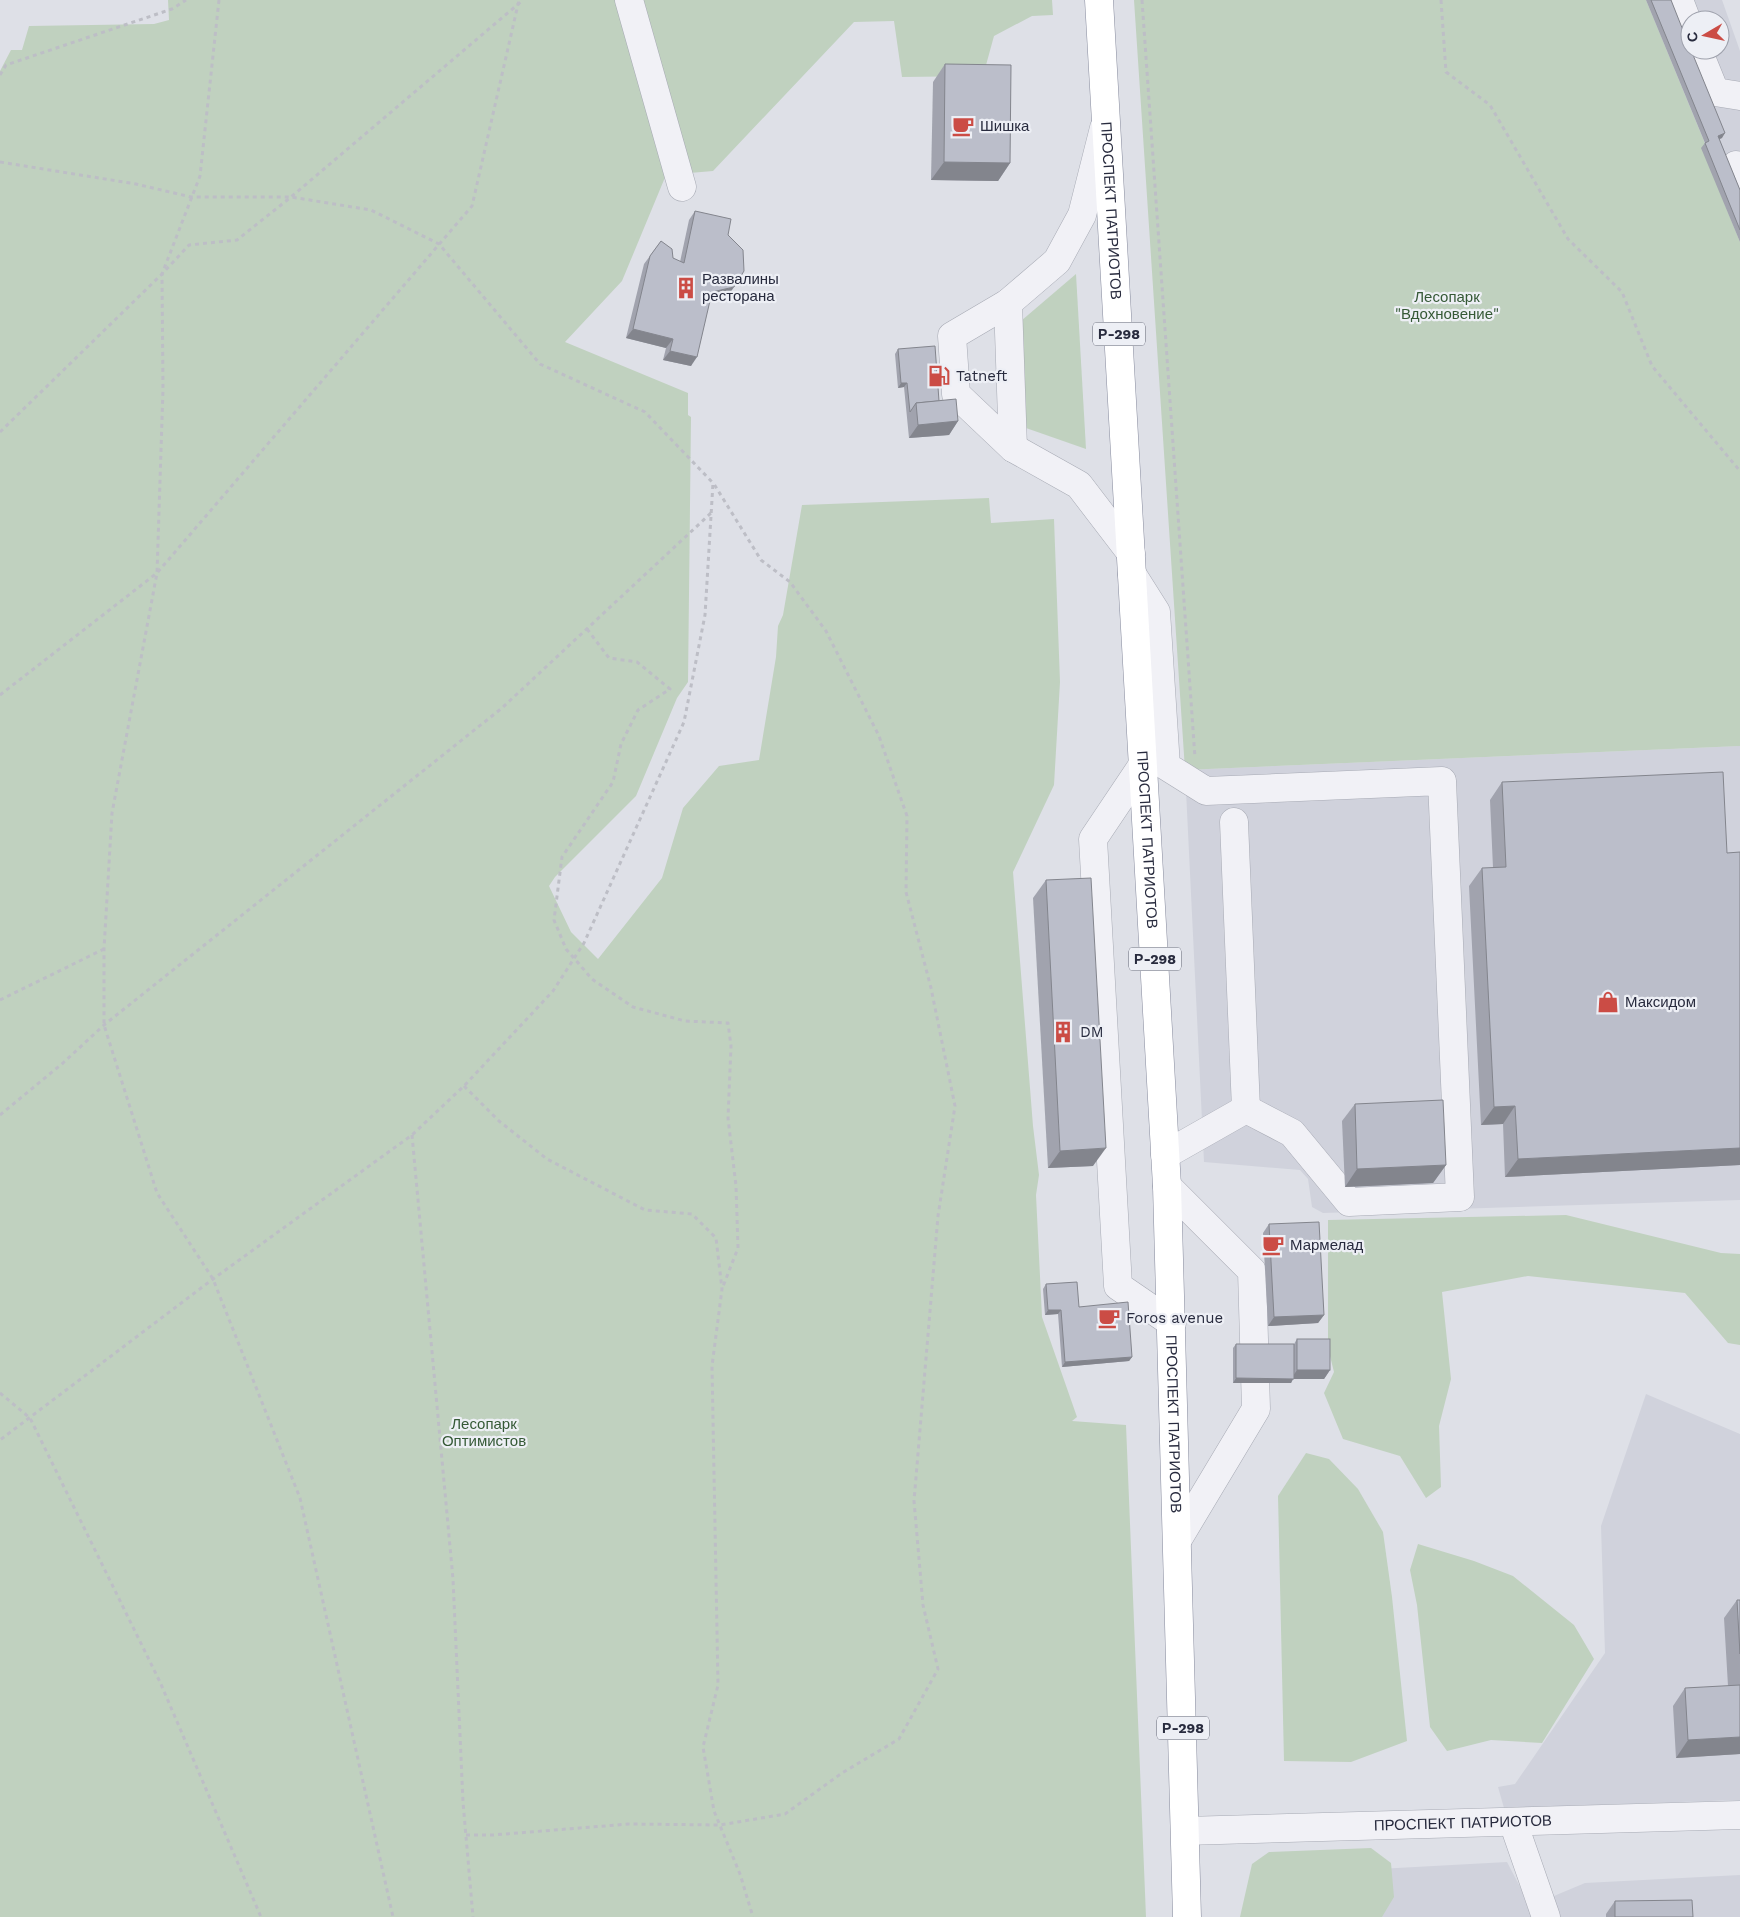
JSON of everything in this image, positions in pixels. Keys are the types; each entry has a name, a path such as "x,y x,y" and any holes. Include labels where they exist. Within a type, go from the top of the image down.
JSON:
{"highway":[{"name":"ПРОСПЕКТ ПАТРИОТОВ","path":"1100,0 1167,1186 1187,1917"}],"street":[{"path":"629,0 682,187"},
{"path":"1702,60 1715,92 1740,96"},
{"path":"1107,114 1082,215 1057,261 1008,303 952,336 956,394 1013,448 1079,485 1132,563 1156,612 1166,766 1206,791 1442,781 1460,1197 1348,1202 1292,1133 1246,1109"},
{"path":"1008,303 1013,448"},
{"path":"1144,762 1094,839 1118,1286 1172,1323"},
{"path":"1234,822 1246,1109"},
{"path":"1165,1155 1246,1109"},
{"path":"1167,1186 1252,1271 1256,1409 1178,1539"},
{"name":"ПРОСПЕКТ ПАТРИОТОВ","path":"1185,1831 1740,1815"},
{"path":"1513,1822 1546,1917"}],"path":[{"path":"0,75 6,65 172,9 186,0"},
{"path":"219,0 200,176 162,274 163,389 157,573 112,813 104,949 104,1025 157,1193 212,1279 300,1498 393,1917"},
{"path":"0,695 157,573 472,206 519,0"},
{"path":"0,432 162,274 189,245 237,240 291,197 523,0"},
{"path":"1142,0 1195,754 1200,788"},
{"path":"1441,0 1446,72 1490,105 1568,239 1622,292 1652,366 1740,471"},
{"path":"0,162 136,184 191,197 291,197 371,210 439,244 540,364 645,412 713,483 761,560 790,582 826,631 879,736 907,816 906,892 931,988 955,1106 938,1216 914,1501 923,1605 938,1669 899,1740 842,1774 785,1814 720,1825 629,1824 493,1835 466,1835"},
{"path":"0,1440 212,1279 412,1135 464,1086 553,991 584,943 684,722 705,615 713,483"},
{"path":"0,1115 63,1063 104,1025 502,708 710,513"},
{"path":"587,629 609,658 637,662 670,689 638,710 620,744 613,782 562,857 554,920 566,949 592,979 633,1007 685,1021 728,1023 731,1046 728,1118 736,1186 738,1248 722,1289 712,1366 718,1685 703,1747 714,1810 740,1874 753,1917"},
{"path":"0,1000 104,949"},
{"path":"464,1086 498,1121 547,1159 645,1210 692,1214 716,1238 722,1289"},
{"path":"412,1135 453,1579 466,1835 473,1917"},
{"path":"0,1393 30,1418 160,1682 260,1917"}],"shaded area":[{"path":"1646,0 1722,0 1726,10 1680,10 1680,60 1730,60 1730,23 1740,51 1740,242 1701,148"},
{"path":"1740,746 1740,1200 1323,1213 1312,1207 1308,1179 1300,1170 1204,1162 1185,770"},
{"path":"1646,1394 1740,1434 1740,1800 1504,1808 1498,1787 1515,1784 1605,1653 1601,1526"},
{"path":"1507,1862 1530,1906 1585,1883 1740,1875 1740,1917 1340,1917 1360,1870"}],"green space":[{"name":"Лесопарк Оптимистов","path":"168,0 1052,0 1053,15 1032,16 994,36 983,76 902,77 894,21 854,22 713,171 666,175 622,281 565,342 688,393 688,415 691,417 688,682 677,698 636,796 555,877 549,886 571,932 598,959 662,878 683,808 719,766 759,760 776,657 778,626 783,615 802,505 989,498 991,523 1054,519 1060,682 1054,785 1013,872 1033,1126 1039,1175 1036,1195 1042,1317 1077,1417 1072,1421 1126,1425 1146,1917 0,1917 0,71 11,50 22,50 29,26 154,24 169,20"},
{"name":"Лесопарк \"Вдохновение\"","path":"1134,0 1646,0 1706,146 1702,148 1740,242 1740,746 1185,770"},
{"path":"1076,274 1086,449 1026,428 1021,321"},
{"path":"1566,1215 1721,1253 1740,1254 1740,1345 1728,1343 1685,1293 1528,1276 1442,1292 1451,1379 1439,1426 1441,1487 1426,1498 1400,1456 1343,1439 1324,1393 1334,1372 1328,1348 1328,1220"},
{"path":"1306,1453 1329,1459 1358,1489 1383,1532 1392,1597 1407,1741 1351,1762 1284,1761 1278,1496"},
{"path":"1418,1544 1474,1561 1513,1576 1574,1625 1594,1659 1542,1743 1491,1740 1447,1751 1430,1727 1417,1605 1410,1570"},
{"path":"1371,1848 1391,1863 1394,1897 1382,1917 1240,1917 1252,1864 1269,1852"}],"building":[{"path":"1651,0 1671,0 1680,23 1680,60 1695,60 1725,133 1718,136 1740,190 1740,230 1705,143 1709,141"},
{"path":"945,64 1011,65 1010,163 944,162"},
{"name":"Развалины ресторана","path":"695,211 731,219 728,235 743,250 744,271 734,287 712,292 697,357 670,351 673,339 633,329 650,256 661,241 672,249 673,258 684,263"},
{"path":"935,346 939,401 916,403 910,412 907,383 901,383 898,349"},
{"path":"956,399 958,421 918,425 916,403"},
{"name":"Максидом","path":"1723,772 1727,853 1740,852 1740,1148 1518,1159 1515,1106 1494,1107 1482,868 1506,867 1502,782"},
{"name":"DM","path":"1091,878 1106,1148 1060,1151 1046,880"},
{"path":"1443,1100 1446,1165 1357,1169 1355,1104"},
{"path":"1319,1222 1324,1315 1274,1317 1269,1224"},
{"path":"1077,1282 1079,1307 1128,1302 1132,1357 1065,1362 1061,1310 1048,1310 1046,1284"},
{"path":"1297,1339 1330,1339 1330,1370 1297,1370"},
{"path":"1236,1344 1294,1344 1294,1379 1236,1378"},
{"path":"1737,1600 1740,1600 1740,1654"},
{"path":"1740,1685 1740,1737 1688,1740 1685,1688"},
{"path":"1692,1900 1693,1917 1615,1917 1615,1901"}],"place":[{"name":"Шишка","path":"963,126"},
{"name":"Развалины ресторана","path":"686,288"},
{"name":"Tatneft","path":"939,376"},
{"name":"Максидом","path":"1608,1002"},
{"name":"DM","path":"1063,1032"},
{"name":"Мармелад","path":"1273,1245"},
{"name":"Foros avenue","path":"1109,1318"}]}
